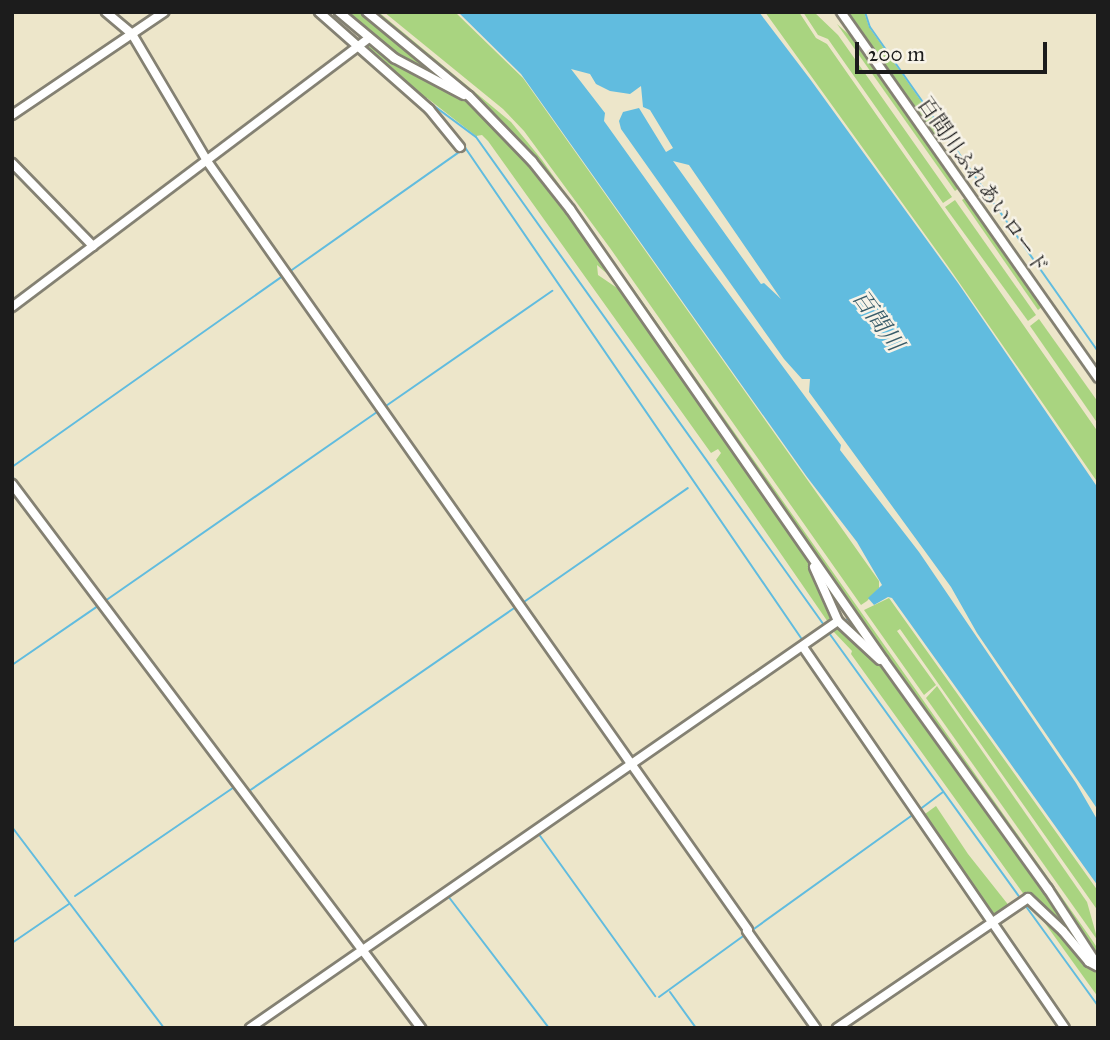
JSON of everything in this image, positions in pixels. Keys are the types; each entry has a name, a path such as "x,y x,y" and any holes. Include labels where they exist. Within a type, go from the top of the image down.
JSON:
{"street":[{"path":"106,12 134,32 208,159 816,1028"},
{"path":"12,115 164,12"},
{"path":"319,12 361,44 429,109 460,147"},
{"path":"339,12 361,44 394,58 459,94 469,96"},
{"path":"367,12 469,96 532,161 570,209 884,662 970,777 1098,966"},
{"name":"百間川ふれあいロード","path":"841,12 1098,378"},
{"path":"12,307 361,44"},
{"path":"12,163 92,245"},
{"path":"12,484 421,1028"},
{"path":"813,560 838,621 876,659 884,662"},
{"path":"250,1028 633,767 838,621"},
{"path":"805,647 1065,1028"},
{"path":"837,1028 1022,900 1031,898 1089,962 1098,966"}],"green space":[{"path":"342,12 361,12 456,88 394,55"},
{"path":"372,12 381,14 511,122 542,160 627,281 519,141 443,68"},
{"path":"384,12 455,12 523,78 879,581 879,588 867,601 861,605 610,248 524,131 503,109"},
{"path":"765,12 799,12 816,38 827,44 1098,432 1098,483 947,265"},
{"path":"803,12 814,12 838,35 952,197 943,203 828,39 818,35"},
{"path":"845,12 864,12 869,27 942,131 939,133 944,141 930,133"},
{"path":"837,24 855,40 959,188 955,191"},
{"path":"372,43 460,100 472,103 533,168 619,284 597,265 598,275 623,292 811,561 810,572 834,618 830,625 716,460 721,453 718,449 711,453 488,141 482,135 476,136 427,98 425,100 364,45"},
{"path":"965,198 1043,306 1038,310 962,200"},
{"path":"955,200 1036,315 1028,321 945,207"},
{"path":"632,287 1092,940 1098,949 1098,958 1010,830 853,613 629,289"},
{"path":"1039,319 1098,402 1098,424 1030,326"},
{"path":"889,598 1098,891 1098,911 900,629 897,631 936,685 924,695 864,610"},
{"path":"840,626 874,662 884,666 1031,870 1086,955 1025,896 851,654 852,651 833,631"},
{"path":"937,686 1087,902 1098,941 926,698"},
{"path":"936,806 968,854 1010,907 994,917 925,814"},
{"path":"1029,901 1068,941 1086,965 1096,971 1098,997"}],"water":[{"name":"百間川","path":"458,12 759,12 958,283 1098,488 1098,810 977,633 951,587 809,392 810,379 802,379 784,359 621,129 619,121 623,112 639,108 666,152 673,148 650,110 643,107 641,86 630,94 610,91 596,84 590,74 571,69 605,113 604,121 692,244 841,445 840,450 919,552 1076,783 1098,821 1098,886 892,598 888,597 874,605 868,598 882,585 857,542 807,477 521,74","holes":["673,161 689,165 781,299 764,283 761,284"]}],"waterway":[{"path":"865,12 870,27 1098,351"},
{"path":"136,33 165,82"},
{"path":"426,100 476,137 824,625"},
{"path":"464,146 803,641"},
{"path":"289,272 459,152"},
{"path":"12,467 283,276"},
{"path":"383,408 552,291"},
{"path":"105,601 378,411"},
{"path":"12,476 363,944"},
{"path":"521,604 688,488"},
{"path":"12,665 98,606"},
{"path":"249,791 513,609"},
{"path":"845,621 849,618"},
{"path":"807,648 838,626"},
{"path":"829,633 1020,898"},
{"path":"808,647 819,663"},
{"path":"637,765 802,651"},
{"path":"588,799 632,768"},
{"path":"75,896 234,787"},
{"path":"919,810 943,792"},
{"path":"751,931 914,814"},
{"path":"12,827 164,1028"},
{"path":"538,833 655,996"},
{"path":"368,951 508,854"},
{"path":"448,896 549,1028"},
{"path":"12,943 69,904"},
{"path":"1025,905 1098,1006"},
{"path":"659,997 746,934"},
{"path":"370,953 383,971"},
{"path":"670,992 696,1028"}]}
